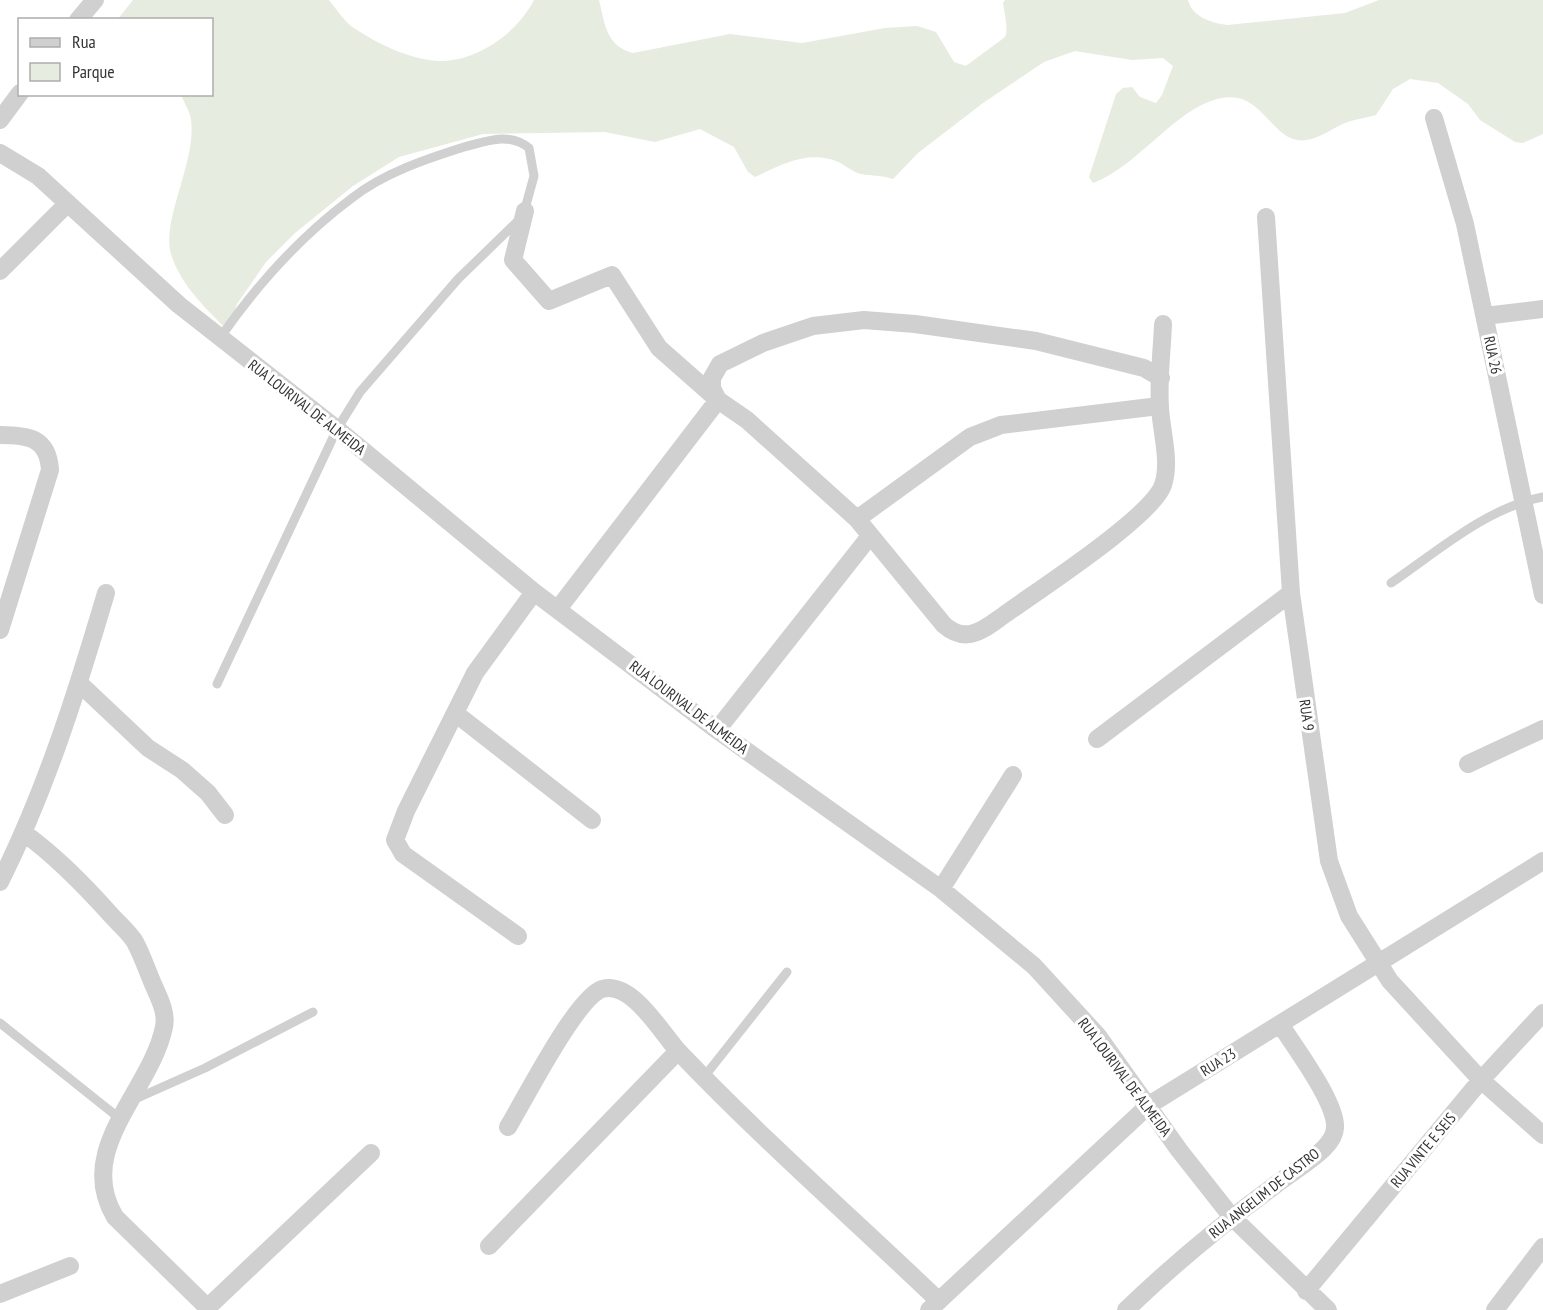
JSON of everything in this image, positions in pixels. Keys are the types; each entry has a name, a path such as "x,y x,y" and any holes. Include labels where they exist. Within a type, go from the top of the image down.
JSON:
{"street":[{"path":"80,18 95,0"},
{"path":"0,120 18,96"},
{"name":"RUA 26","path":"1434,118 1465,224 1543,595"},
{"name":"RUA LOURIVAL DE ALMEIDA","path":"0,153 38,176 179,305 337,429 534,592 717,730 941,889 1034,966 1098,1036 1179,1150 1231,1216 1328,1310"},
{"path":"0,271 68,203"},
{"path":"525,211 513,260 549,302 612,274 659,348 718,400 747,420 857,519 954,634 969,634 982,629 1137,518 1156,498 1166,471 1159,406 1163,324"},
{"name":"RUA 9","path":"1266,217 1291,593 1329,861 1349,916 1378,965 1481,1080 1543,1136"},
{"path":"1485,316 1543,309"},
{"path":"718,400 712,388 712,378 720,364 729,358 813,326 864,320 915,324 1036,340 1144,368 1161,378"},
{"path":"558,609 718,400"},
{"path":"857,519 970,437 1001,425 1159,406"},
{"path":"0,435 35,440 44,445 49,454 50,470 0,630"},
{"path":"717,730 870,536"},
{"path":"0,882 24,833 79,683 106,592"},
{"path":"518,936 403,855 396,845 396,834 475,673 534,592"},
{"path":"1097,739 1291,593"},
{"path":"79,683 148,748 182,770 208,794 225,815"},
{"path":"455,713 592,820"},
{"path":"1468,764 1543,729"},
{"path":"941,889 1013,775"},
{"path":"24,833 73,875 134,940 165,1010 164,1026 158,1044 124,1110 104,1165 104,1200 115,1217 208,1309 371,1153"},
{"name":"RUA 23","path":"934,1305 1149,1105 1543,861"},
{"path":"508,1127 576,1013 593,994 610,988 632,996 678,1051 934,1305"},
{"name":"RUA VINTE E SEIS","path":"1306,1291 1481,1080 1543,1013"},
{"name":"RUA ANGELIM DE CASTRO","path":"1126,1310 1231,1216 1322,1150 1335,1131 1333,1118 1323,1091 1280,1024"},
{"path":"489,1245 678,1051"},
{"path":"1495,1310 1543,1247"},
{"path":"0,1294 70,1266"}],"lane":[{"path":"217,684 337,429 360,392 458,279 498,241 525,211 530,197 534,162 530,147 520,140 510,138 484,142 428,159 383,179 352,198 261,283 220,338"},
{"path":"1391,583 1490,516 1522,501 1543,497"},
{"path":"704,1077 787,972"},
{"path":"0,1023 124,1110 313,1012"}],"green space":[{"path":"133,0 329,0 349,24 375,41 406,54 438,61 467,57 494,43 517,24 534,0 599,0 608,33 617,45 633,53 730,34 802,43 885,28 917,26 936,32 954,62 966,66 1005,37 1003,3 1005,0 1188,0 1198,15 1209,21 1227,25 1345,13 1379,0 1543,0 1543,134 1523,143 1515,142 1480,120 1468,104 1438,83 1410,79 1393,89 1376,115 1353,120 1307,140 1294,139 1284,134 1257,108 1233,97 1217,99 1201,105 1170,126 1125,164 1093,183 1089,177 1116,94 1123,88 1132,87 1140,97 1156,103 1162,95 1173,66 1163,58 1132,60 1075,51 1044,62 983,103 918,153 893,179 861,174 836,161 815,157 794,160 755,177 748,172 734,147 700,129 655,142 605,132 483,134 399,157 353,186 295,233 266,262 237,304 228,331 196,297 182,278 172,257 169,243 170,227 189,154 191,137 190,117 181,96 213,96 213,18 119,18"}]}
